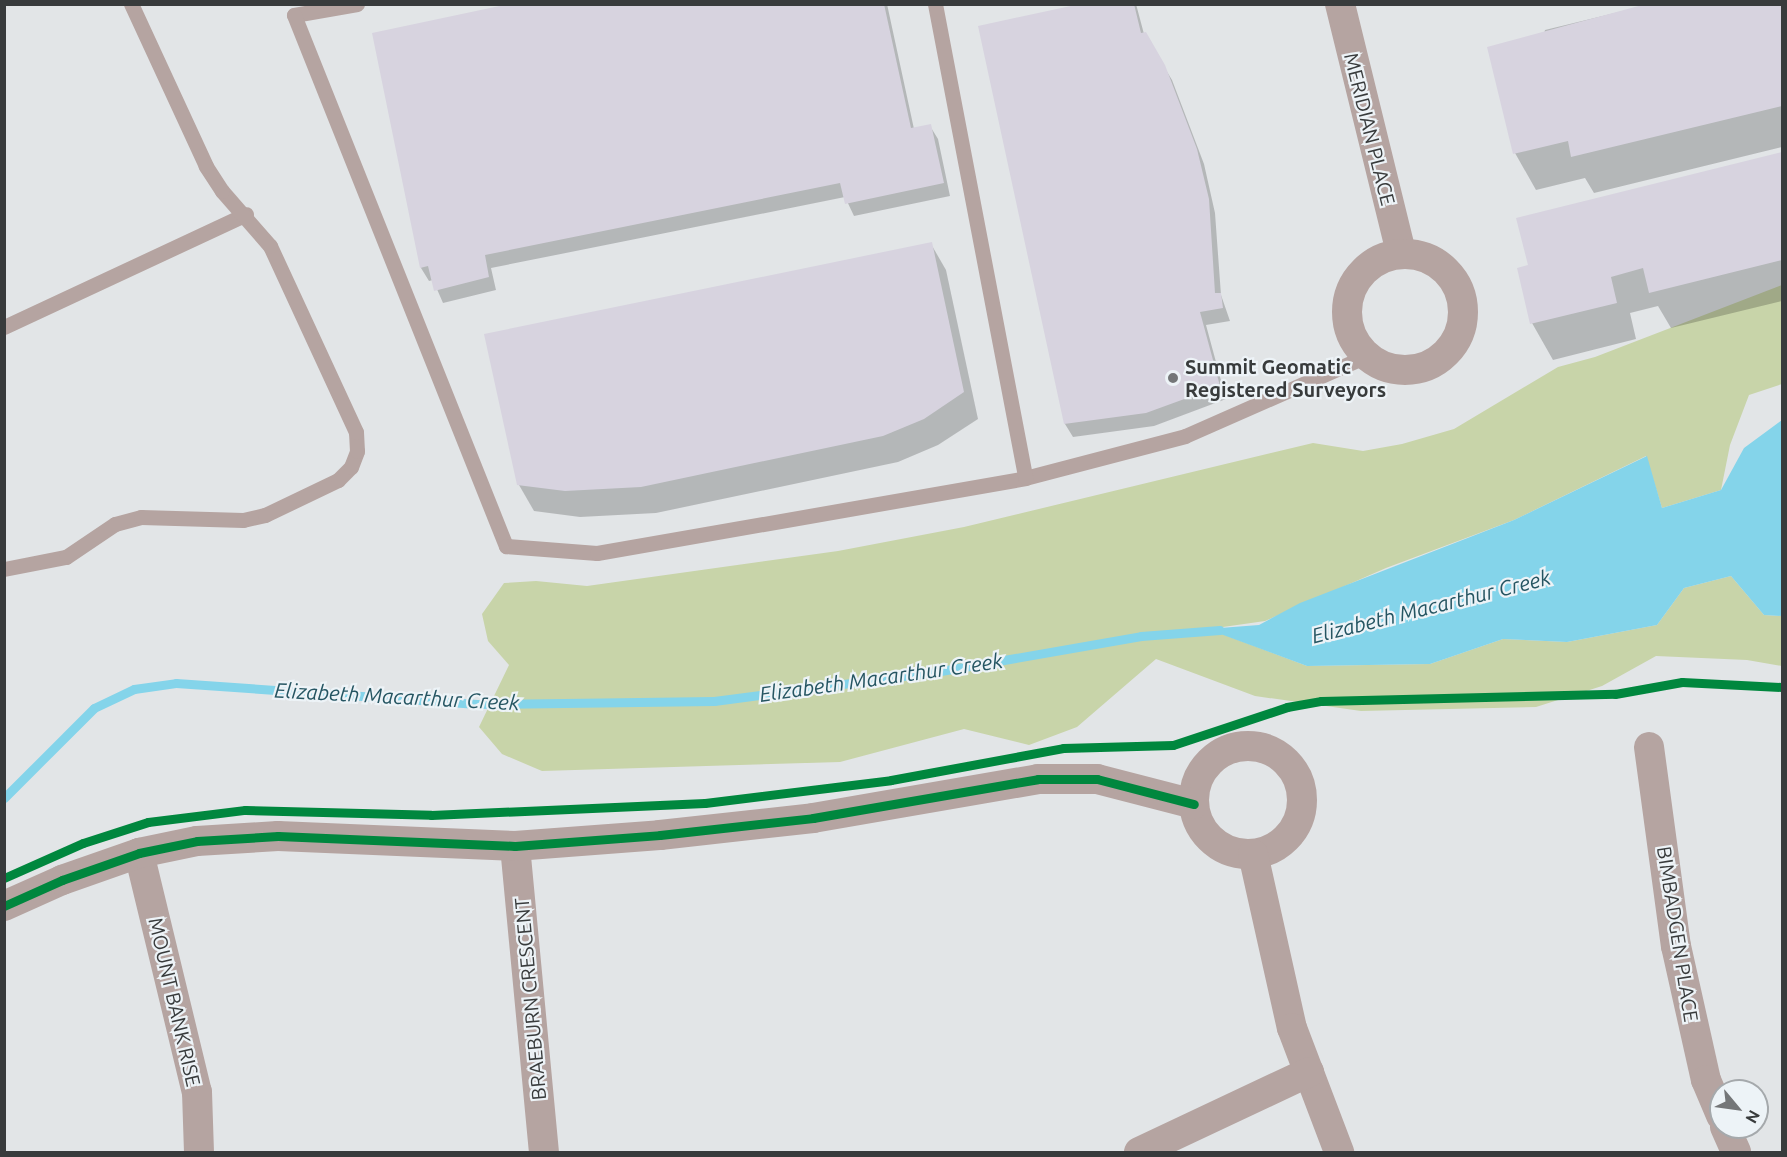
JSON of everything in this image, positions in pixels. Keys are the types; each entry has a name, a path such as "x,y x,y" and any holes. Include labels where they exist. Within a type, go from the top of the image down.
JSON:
{"street":[{"name":"MERIDIAN PLACE","path":"1340,4 1401,254"},
{"path":"1401,254 1434,261 1458,287 1462,322 1457,339 1447,353 1416,370 1381,366 1366,356 1354,341 1347,323 1347,303 1353,285 1365,269 1382,258 1401,254"},
{"path":"1254,746 1282,758 1301,790 1299,816 1287,838 1253,854 1238,853 1213,842 1200,825 1194,804 1197,780 1222,752 1254,746"},
{"name":"BIMBADGEN PLACE","path":"1648,747 1676,946 1709,1087"},
{"path":"4,906 62,880 139,853 197,841 278,836 515,846 660,835 813,818 1038,779 1097,779 1194,804"},
{"name":"BRAEBURN CRESCENT","path":"515,846 544,1152"},
{"name":"MOUNT BANK RISE","path":"139,853 197,1092 199,1152"},
{"path":"1253,854 1292,1028 1339,1152"},
{"path":"1139,1152 1309,1072"}],"lane":[{"path":"4,568 66,556 115,524 141,517 243,520 265,515 338,480 351,466 357,451 356,432 270,246 246,214 222,191 206,166 131,4"},
{"path":"357,4 294,15 506,546 597,553 1025,478 1185,436 1366,356"},
{"path":"935,4 1025,478"},
{"path":"4,327 246,214"}],"green space":[{"path":"1782,285 1782,384 1749,395 1730,445 1721,490 1662,508 1646,456 1514,520 1386,568 1265,621 1209,629 1307,666 1430,664 1503,639 1567,642 1657,625 1684,588 1731,576 1764,615 1782,616 1782,666 1747,660 1656,656 1602,686 1536,707 1361,711 1255,696 1156,659 1077,727 1029,745 964,729 840,762 542,771 502,754 479,727 509,665 488,641 482,614 504,583 536,581 587,586 838,551 964,527 1313,443 1363,451 1402,444 1454,429 1558,367 1595,357"}],"water":[{"path":"1782,420 1782,616 1764,615 1731,576 1684,588 1657,625 1567,642 1503,639 1430,664 1307,666 1207,629 1259,625 1300,603 1514,520 1647,456 1662,508 1721,490 1744,448"}],"building":[{"path":"509,4 884,4 911,128 931,124 944,183 845,204 840,183 485,255 489,277 434,291 428,266 420,268 372,33"},
{"path":"1080,4 1134,4 1141,33 1146,32 1165,65 1197,149 1209,199 1215,293 1221,293 1223,308 1200,312 1220,386 1146,413 1064,424 978,26"},
{"path":"1646,4 1782,4 1782,106 1571,157 1568,141 1513,154 1487,47"},
{"path":"1782,152 1782,260 1649,293 1643,268 1611,277 1617,303 1530,324 1517,268 1528,265 1516,218"},
{"path":"932,242 964,392 924,419 883,436 641,487 565,491 517,485 484,334"}],"waterway":[{"name":"Elizabeth Macarthur Creek","path":"4,798 94,708 134,689 176,683 477,704 714,701 935,672 1141,636 1220,630"}],"cycle path":[{"path":"4,878 83,843 148,822 245,810 431,815 705,803 891,780 1063,748 1173,745 1287,707 1321,701 1615,694 1682,682 1782,687"},
{"path":"4,906 62,880 139,853 197,841 278,836 515,846 660,835 813,818 1038,779 1097,779 1194,804"}],"place":[{"name":"Summit Geomatic Registered Surveyors","path":"1173,378"}]}
